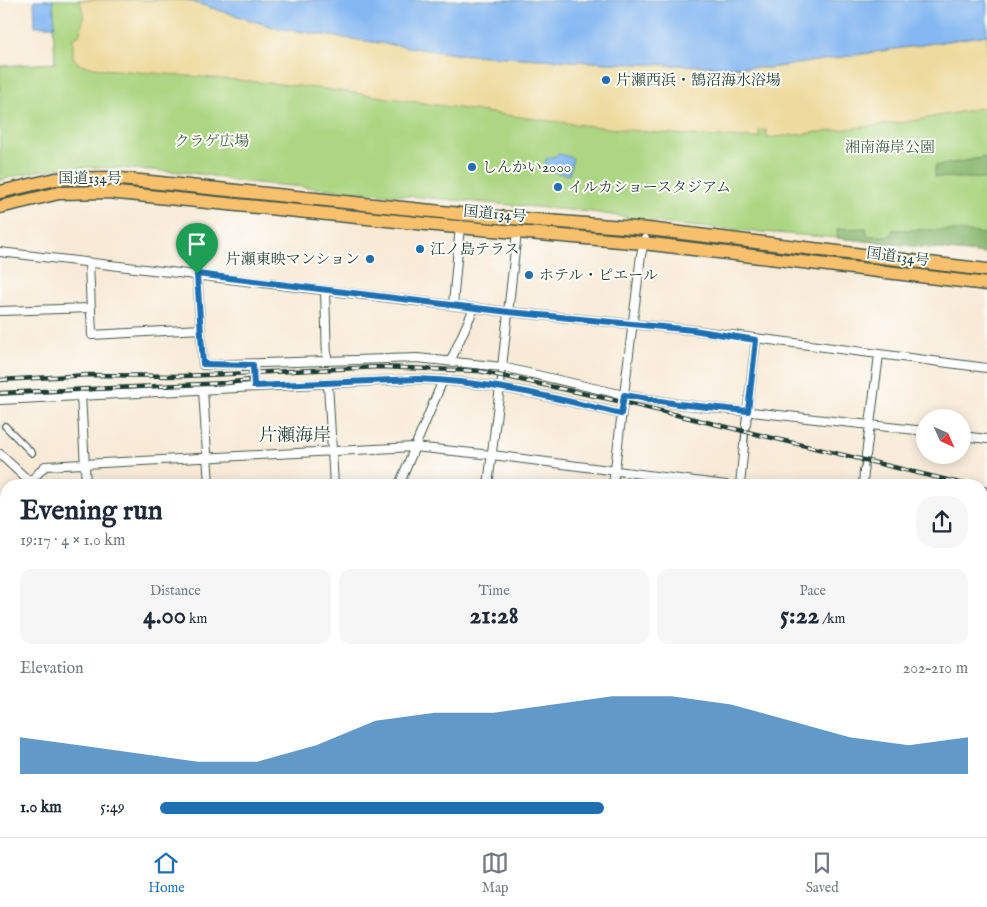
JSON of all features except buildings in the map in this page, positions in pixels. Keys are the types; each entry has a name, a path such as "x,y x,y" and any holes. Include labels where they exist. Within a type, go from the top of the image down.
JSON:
{"highway":[{"name":"国道134号","path":"0,192 56,179 95,177 461,214 648,229 987,270"},
{"name":"国道134号","path":"0,207 30,198 87,191 460,228 644,243 987,284"}],"street":[{"path":"453,305 461,214"},
{"path":"614,479 632,325 644,243 648,229"},
{"path":"489,479 517,232"},
{"path":"0,252 509,312 693,330 879,356 987,368"},
{"path":"89,263 92,335 201,329"},
{"path":"197,274 203,364 253,365 417,358 451,360 502,367 624,395 678,404 916,430"},
{"path":"325,290 327,362"},
{"path":"0,311 91,308"},
{"path":"451,360 474,308"},
{"path":"741,479 756,340"},
{"path":"863,479 879,356"},
{"path":"253,365 254,386"},
{"path":"0,400 417,379 443,380 528,391 621,414"},
{"path":"401,479 443,380"},
{"path":"328,384 334,479"},
{"path":"203,390 209,479"},
{"path":"80,395 85,479"},
{"path":"5,426 32,453"},
{"path":"971,437 987,439"},
{"path":"35,479 45,466 208,460 333,450 414,447 492,455 675,479"},
{"path":"0,454 26,479"}],"green space":[{"name":"湘南海岸公園","path":"52,0 186,0 276,28 455,54 608,63 770,68 987,35 987,254 838,238 675,225 592,212 234,181 172,171 112,168 56,169 37,171 0,181 0,66 55,63"},
{"path":"987,157 987,179 935,177 935,166"},
{"path":"866,228 868,236 891,236 892,230 987,234 987,254 838,238 837,229"}],"sand":[{"name":"片瀬西浜・鵠沼海水浴場","path":"79,0 186,0 276,28 455,54 608,63 770,68 987,35 987,107 906,122 767,138 766,130 759,131 760,138 708,136 605,128 287,85 103,69 80,65 73,57 73,38 79,36 83,18 83,10"}],"water":[{"path":"34,0 53,0 55,26 35,26"},
{"path":"186,0 987,0 987,35 770,68 608,63 455,54 276,28"},
{"path":"560,154 573,158 569,175 549,171 545,164 546,159"}],"railway":[{"path":"0,380 89,375 183,376 381,367 479,371 623,402 943,479"},
{"path":"0,393 227,383 256,379"}],"place":[{"name":"片瀬西浜・鵠沼海水浴場","path":"606,80"},
{"name":"しんかい2000","path":"472,167"},
{"name":"イルカショースタジアム","path":"558,187"},
{"name":"江ノ島テラス","path":"420,249"},
{"name":"片瀬東映マンション","path":"370,259"},
{"name":"ホテル・ピエール","path":"529,275"}],"district":[{"name":"片瀬海岸","path":"295,436"}],"route":[{"path":"197,274 509,312 693,330 756,340 748,411 678,404 624,395 621,414 528,391 443,380 417,379 254,386 253,365 203,364 197,274"}],"park label":[{"name":"クラゲ広場","path":"212,141"}]}
